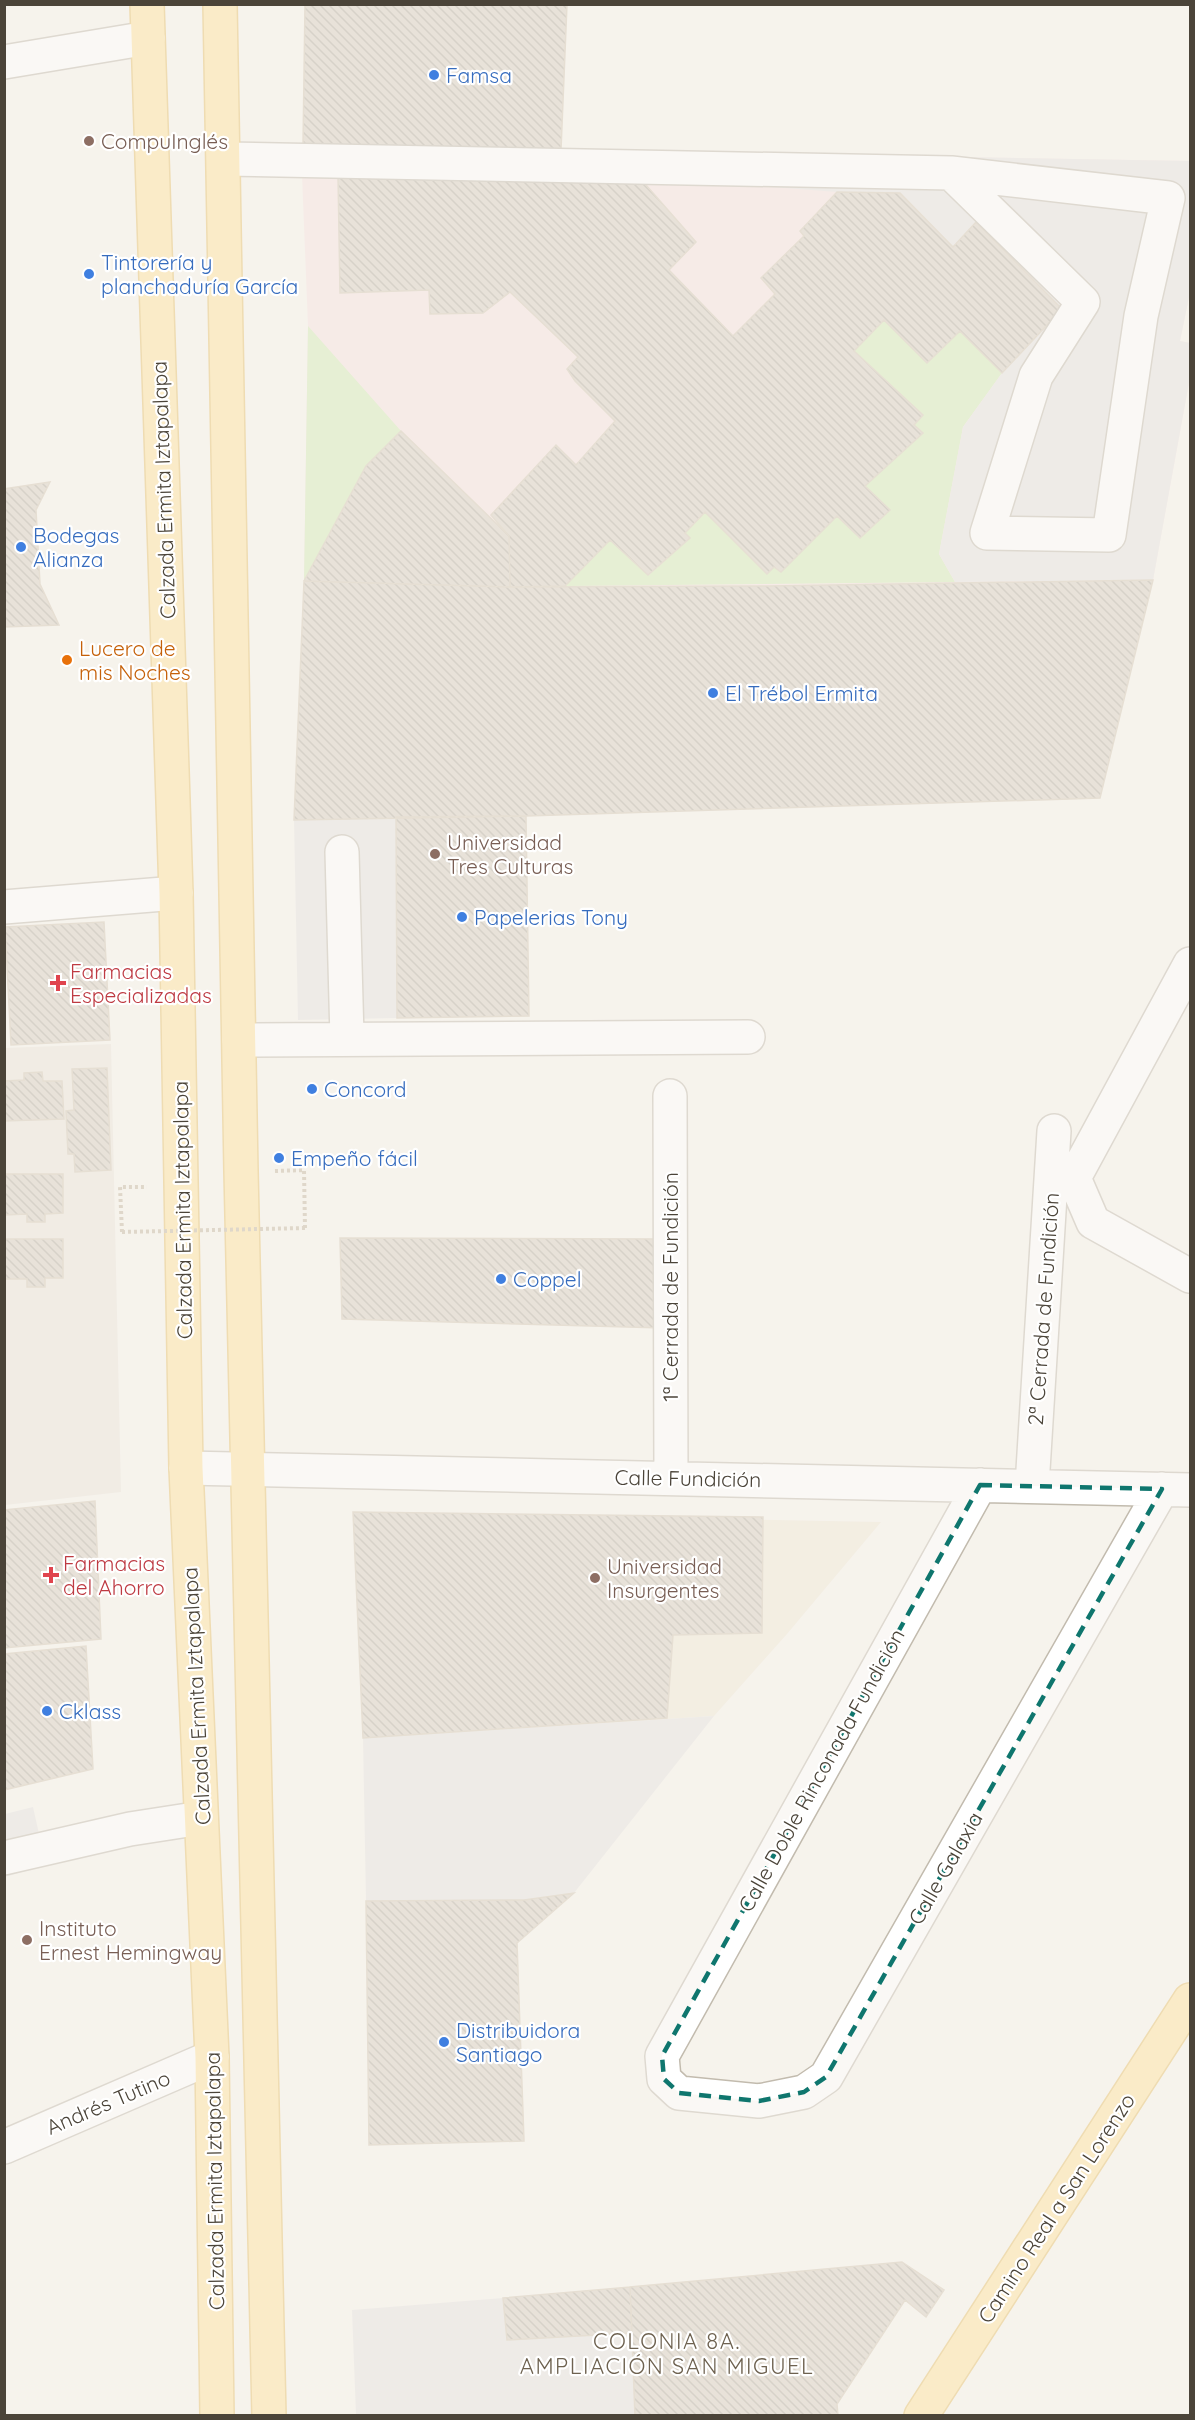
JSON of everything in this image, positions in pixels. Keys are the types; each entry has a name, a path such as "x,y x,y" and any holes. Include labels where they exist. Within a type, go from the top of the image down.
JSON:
{"main road":[{"name":"Calzada Ermita Iztapalapa","path":"147,4 176,893 186,1468 212,2056 217,2415"},
{"path":"220,4 225,159 239,1040 269,2415"},
{"name":"Camino Real a San Lorenzo","path":"921,2415 1191,2000"}],"street":[{"path":"4,62 148,38"},
{"path":"225,159 951,173 1168,198 1141,316 1109,535 987,533 1036,376 1083,302 951,173"},
{"path":"342,852 346,1038"},
{"path":"4,907 176,893"},
{"path":"1191,964 1074,1178 1093,1222 1191,1276"},
{"path":"239,1040 748,1037"},
{"name":"1ª Cerrada de Fundición","path":"670,1096 671,1478"},
{"name":"2ª Cerrada de Fundición","path":"1032,1486 1054,1131"},
{"name":"Calle Fundición","path":"186,1468 1176,1490"},
{"name":"Calle Doble Rinconada Fundición","path":"662,2056 980,1485"},
{"name":"Calle Galaxia","path":"662,2056 664,2079 679,2092 759,2101 804,2092 826,2077 1176,1490"},
{"path":"4,1858 130,1829 201,1818"},
{"name":"Andrés Tutino","path":"4,2147 212,2056"}],"path":[{"path":"120,1188 122,1232 305,1228 304,1170"}],"highlighted area":[{"path":"980,1485 1162,1489 826,2077 804,2092 759,2101 679,2093 664,2079 662,2056"}],"shaded area":[{"path":"898,156 1190,161 1190,292 1180,341 1190,343 1190,377 1153,580 769,586 510,587 304,581 308,326 302,175"},
{"path":"898,156 1190,161 1190,292 1180,341 1190,343 1190,377 1153,580 955,582 939,554 963,427 1002,373 953,247 900,193 837,192 639,177"},
{"path":"396,817 397,1018 298,1020 294,820"},
{"path":"111,1044 121,1492 5,1505 4,1048"},
{"name":"Universidad Insurgentes","path":"353,1512 881,1522 787,1634 714,1716 363,1738"},
{"path":"714,1716 574,1893 524,1900 366,1901 363,1738"},
{"path":"33,1807 46,1865 5,1877 5,1814"},
{"path":"503,2298 507,2340 632,2333 635,2415 356,2415 352,2310"}],"green space":[{"path":"884,320 927,363 960,331 1002,373 963,427 939,554 955,582 565,586 610,540 649,575 690,538 685,533 705,512 767,574 774,567 781,572 837,516 860,538 890,510 865,486 922,433 914,425 923,415 854,351"},
{"path":"308,326 401,431 366,466 304,581"}],"building":[{"name":"Famsa","path":"305,4 567,4 561,150 303,146"},
{"path":"338,176 639,177 696,242 669,270 733,336 775,294 761,278 804,236 800,231 837,192 900,193 953,247 976,222 1062,309 1002,373 960,331 927,363 884,320 854,351 923,415 914,425 923,433 865,486 890,510 860,538 837,516 781,572 774,567 767,574 705,512 685,533 690,538 648,575 610,540 565,586 510,587 509,536 491,515 556,445 576,465 615,421 575,381 567,369 578,357 510,292 483,313 430,314 429,290 340,293"},
{"path":"401,431 509,536 510,587 304,581 366,466"},
{"name":"Bodegas Alianza","path":"50,482 36,510 40,584 59,625 4,627 4,489"},
{"name":"El Trébol Ermita","path":"1153,580 1100,798 526,816 294,820 304,581 510,587 769,586"},
{"name":"Papelerias Tony","path":"526,816 529,1016 397,1018 396,817"},
{"name":"Farmacias Especializadas","path":"104,922 110,1040 11,1045 5,927"},
{"path":"107,1068 111,1170 75,1172 74,1154 68,1154 66,1111 74,1110 72,1069"},
{"path":"42,1072 43,1081 62,1081 64,1119 4,1121 4,1081 24,1080 24,1073"},
{"path":"4,1174 63,1174 63,1213 45,1214 45,1222 27,1222 27,1214 4,1215"},
{"name":"Coppel","path":"340,1238 661,1239 663,1328 342,1319"},
{"path":"4,1239 63,1239 63,1278 45,1278 45,1287 27,1287 27,1279 4,1279"},
{"name":"Farmacias del Ahorro","path":"95,1501 101,1639 4,1648 4,1510"},
{"name":"Universidad Insurgentes","path":"353,1512 763,1517 762,1633 673,1635 667,1718 363,1738"},
{"name":"Cklass","path":"86,1646 93,1769 4,1790 4,1654"},
{"name":"Distribuidora Santiago","path":"574,1893 517,1943 524,2141 369,2145 366,1901 524,1900"},
{"path":"902,2262 944,2290 926,2317 905,2300 837,2404 838,2416 635,2416 630,2287"},
{"path":"630,2287 632,2333 507,2340 503,2298"}],"place":[{"name":"Famsa","path":"434,75"},
{"name":"CompuInglés","path":"89,141"},
{"name":"Tintorería y planchaduría García","path":"89,274"},
{"name":"Bodegas Alianza","path":"21,547"},
{"name":"Lucero de mis Noches","path":"67,660"},
{"name":"El Trébol Ermita","path":"713,693"},
{"name":"Universidad Tres Culturas","path":"435,854"},
{"name":"Papelerias Tony","path":"462,917"},
{"name":"Farmacias Especializadas","path":"58,983"},
{"name":"Concord","path":"312,1089"},
{"name":"Empeño fácil","path":"279,1158"},
{"name":"Coppel","path":"501,1279"},
{"name":"Farmacias del Ahorro","path":"51,1575"},
{"name":"Universidad Insurgentes","path":"595,1578"},
{"name":"Cklass","path":"47,1711"},
{"name":"Instituto Ernest Hemingway","path":"27,1940"},
{"name":"Distribuidora Santiago","path":"444,2042"}],"district":[{"name":"COLONIA 8A. AMPLIACIÓN SAN MIGUEL","path":"667,2354"}]}
